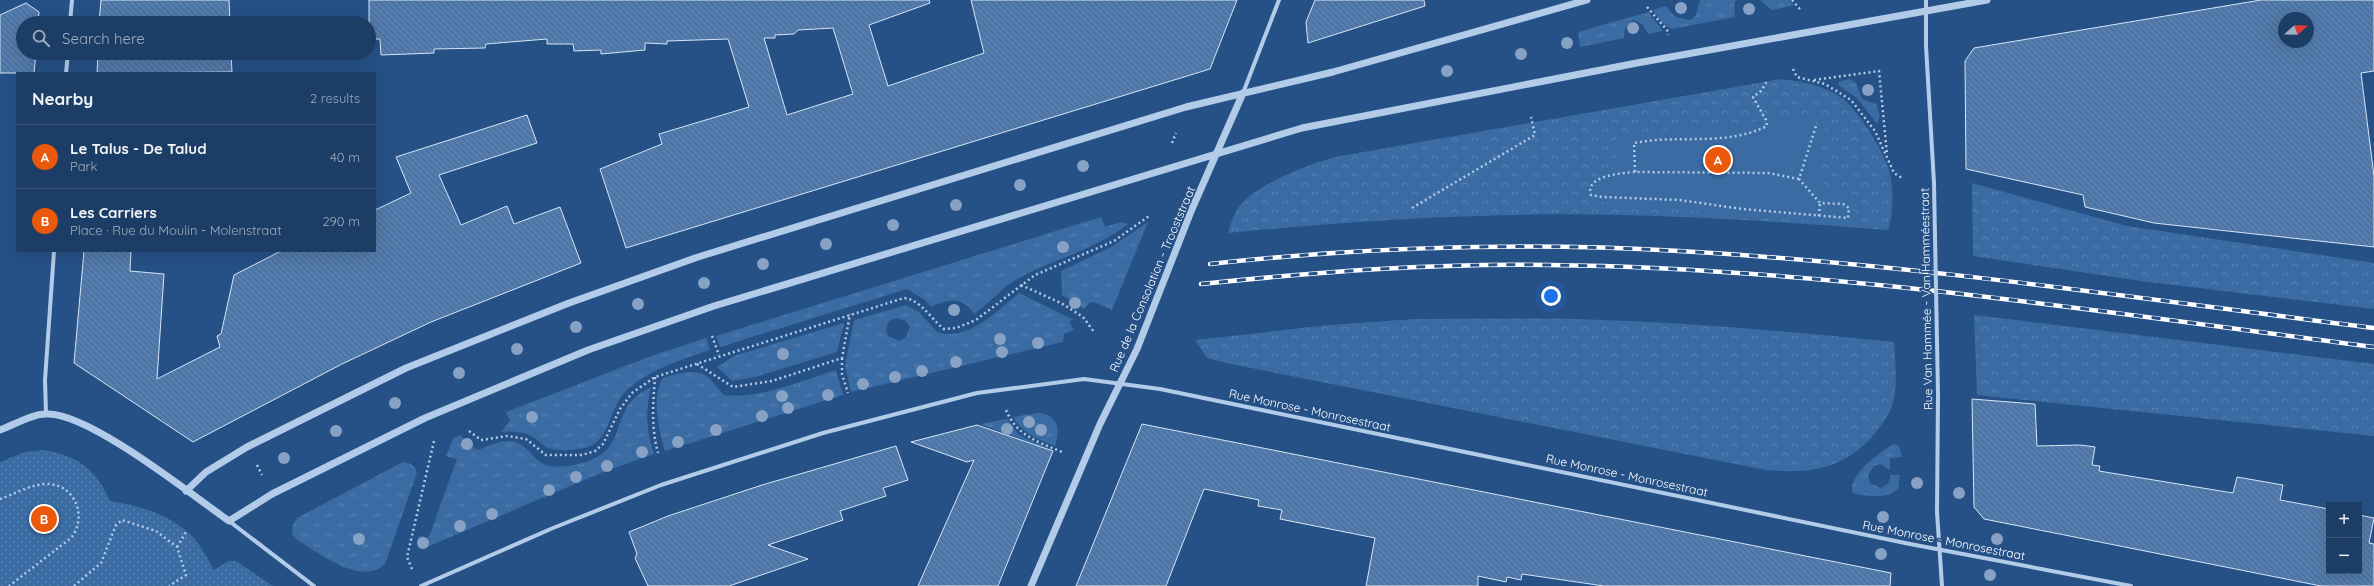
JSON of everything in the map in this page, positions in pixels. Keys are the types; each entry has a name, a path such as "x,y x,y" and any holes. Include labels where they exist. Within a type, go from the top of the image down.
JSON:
{"street":[{"path":"71,16 72,0"},
{"name":"Rue de la Consolation - Trooststraat","path":"1031,586 1062,508 1137,348 1192,209 1243,93 1279,0"},
{"path":"186,491 206,472 247,447 406,368 568,303 698,257 1186,107 1333,72 1586,0"},
{"name":"Rue Van Hammée - Van Hamméestraat","path":"1926,0 1926,46 1934,183 1938,394 1937,512 1942,586"},
{"path":"229,521 272,494 425,418 588,350 714,306 1302,128 1637,63 1987,0"},
{"path":"66,72 67,60"},
{"path":"46,414 45,380 54,252"},
{"name":"Rue Monrose - Monrosestraat","path":"421,586 553,528 661,485 823,433 977,393 1084,379 1160,389 1940,550 2131,586"},
{"path":"0,430 46,414 69,417 96,430 229,521 314,586"}],"path":[{"path":"1792,0 1800,9"},
{"path":"1647,7 1667,30 1668,35"},
{"path":"1793,69 1797,77 1812,80 1839,90 1851,100 1875,131 1888,156 1894,173 1902,178"},
{"path":"1812,80 1879,71 1888,156"},
{"path":"1635,172 1634,142 1652,139 1734,138 1752,134 1767,126 1766,120 1753,97 1761,91 1767,81"},
{"path":"1412,208 1535,135 1532,117"},
{"path":"1799,179 1817,122"},
{"path":"1170,147 1177,129"},
{"path":"1819,216 1820,203 1799,179 1768,173 1635,172 1616,174 1601,178 1592,185 1591,195 1602,198 1680,200 1742,209 1819,216 1848,218 1850,214 1849,208 1843,204 1820,203"},
{"path":"469,432 481,440 507,436 526,439 546,455 582,455 595,450 603,444 620,409 632,393 655,377 719,355 904,298 912,299 919,304 944,329 956,328 976,320 1035,275 1114,241 1149,216"},
{"path":"1021,285 1061,303 1083,317 1094,332"},
{"path":"848,393 842,374 842,358 850,314"},
{"path":"712,336 719,355"},
{"path":"697,363 733,387 772,380 842,358"},
{"path":"655,377 652,412 654,438 658,453"},
{"path":"1006,410 1015,426 1024,434 1062,452"},
{"path":"415,575 407,557 434,441"},
{"path":"256,464 263,476"},
{"path":"0,499 36,485 55,484 69,493 75,500 80,516 76,532 71,538 9,586"},
{"path":"74,586 101,562 120,521 125,520 156,531 177,547 186,575 169,586"},
{"path":"177,547 186,532"}],"green space":[{"path":"1700,0 1736,0 1734,5 1735,17 1671,29 1661,22 1653,10 1666,6 1675,17 1691,20 1696,15"},
{"path":"1760,0 1789,0 1794,5 1772,10"},
{"path":"1648,12 1663,31 1648,34 1643,25 1634,20 1626,27 1624,38 1580,47 1578,32"},
{"path":"1781,79 1797,81 1828,90 1842,98 1857,113 1872,135 1884,158 1891,178 1892,204 1888,230 1722,219 1574,214 1425,218 1326,224 1228,233 1235,213 1242,203 1253,194 1265,186 1295,171 1335,157"},
{"path":"1849,79 1856,83 1862,99 1876,104 1880,116 1877,124 1857,98 1838,85 1839,82"},
{"path":"1827,114 1818,170 1823,189 1848,193 1857,222 1780,219 1585,200 1589,186 1594,178 1616,169 1617,135"},
{"path":"1972,183 2127,226 2374,263 2374,309 2141,281 1973,256"},
{"path":"1101,217 1105,227 1121,222 1128,224 1116,233 1088,248 1017,279 974,314 965,304 955,301 943,302 931,307 925,300 907,289 720,347 716,336"},
{"path":"1148,222 1112,310 1090,302 1084,309 1062,295 1061,271 1113,246"},
{"path":"1019,293 1074,320 1069,321 1074,330 1064,334 1063,342 851,392 845,366 854,320 906,305 919,312 937,332 949,334 960,333 971,329 992,316","holes":["896,318 906,321 910,327 906,337 899,341 888,336 886,328 889,321"]},
{"path":"1974,315 2374,364 2374,436 1977,395"},
{"path":"1416,319 1616,320 1814,334 1894,342 1896,372 1895,395 1888,415 1876,432 1865,444 1840,461 1827,466 1798,471 1766,470 1231,364 1207,358 1195,340 1329,325"},
{"path":"844,323 837,352 755,377 732,381 717,367 734,356"},
{"path":"706,338 710,350 655,371 635,383 626,391 616,405 601,437 588,447 557,450 546,447 533,437 526,434 514,431 501,432 510,421 506,412 654,355"},
{"path":"836,370 843,395 665,451 660,434 657,414 657,394 659,385 663,378 686,372 699,373 709,378 724,395 737,396 766,392"},
{"path":"651,387 647,421 649,437 654,454 603,472 427,547 420,548 417,537 422,536 427,538 430,534 457,459 446,456 453,439 460,435 477,450 506,441 515,442 523,446 540,462 546,465 561,467 586,462 599,456 610,446 629,404 639,394"},
{"path":"1039,413 1051,417 1056,424 1057,440 1055,446 1026,432 1013,417"},
{"path":"1007,419 1019,435 1054,451 980,424"},
{"path":"1893,444 1899,446 1902,457 1890,458 1890,470 1880,464 1874,466 1868,475 1870,483 1881,488 1888,484 1891,475 1900,475 1898,489 1888,495 1882,496 1853,493 1852,486 1859,472"},
{"path":"44,450 76,460 92,472 99,480 110,501 145,509 176,523 194,538 214,570 229,561 236,561 273,586 0,586 0,462 25,452"},
{"path":"403,462 412,465 417,473 385,564 376,570 365,572 342,566 319,554 299,541 292,534 293,525 297,518"}],"building":[{"path":"101,0 229,0 230,16 100,16"},
{"path":"369,0 929,0 930,3 869,25 888,86 984,53 971,0 1237,0 1210,69 626,248 600,169 662,144 659,134 749,107 728,39 667,41 667,44 645,43 645,50 601,54 601,50 574,51 573,44 547,44 547,39 486,44 485,48 434,49 434,53 381,55 380,39 376,39 376,16 369,16","holes":["833,28 853,94 787,115 764,38 775,38 775,35 794,34 798,30"]},
{"path":"1315,0 1424,0 1425,6 1308,43 1306,22"},
{"path":"2261,0 2374,0 2374,71 2361,73 2374,176 2374,247 2154,223 2085,207 2083,195 1966,169 1965,61 1974,48"},
{"path":"26,3 39,12 39,16 16,16 16,60 35,60 34,72 0,73 0,15"},
{"path":"98,60 231,60 232,72 97,72"},
{"path":"527,115 537,143 439,175 461,225 507,206 514,224 560,207 581,263 431,322 342,364 193,442 74,363 84,252 131,252 130,271 164,274 157,379 220,347 217,336 221,334 234,275 279,252 376,252 376,210 411,193 396,157"},
{"path":"1972,399 2035,404 2037,446 2080,445 2095,447 2092,465 2100,466 2099,471 2233,493 2237,477 2283,485 2280,500 2326,508 2326,574 2362,574 2362,516 2374,518 2369,543 2374,544 2374,586 2321,586 1984,519 1974,507"},
{"path":"1142,424 1891,573 1890,586 1604,586 1522,574 1521,580 1507,577 1506,582 1478,576 1478,586 1366,586 1375,538 1280,519 1282,510 1258,506 1259,500 1204,489 1166,586 1076,586"},
{"path":"977,425 1053,451 998,586 918,586 974,460 967,462 911,442"},
{"path":"896,446 908,480 883,488 886,496 840,511 843,520 768,545 808,559 729,586 648,586 635,558 637,554 629,532 668,516 762,485"}],"railway":[{"path":"1210,264 1268,258 1385,250 1444,248 1562,247 1679,251 1853,264 1940,273 2374,328"},
{"path":"1201,284 1332,272 1462,265 1549,265 1652,268 1756,274 1963,294 2066,306 2374,347"}],"place":[{"name":"Le Talus - De Talud","path":"1718,160"},
{"name":"Les Carriers","path":"44,519"}]}
